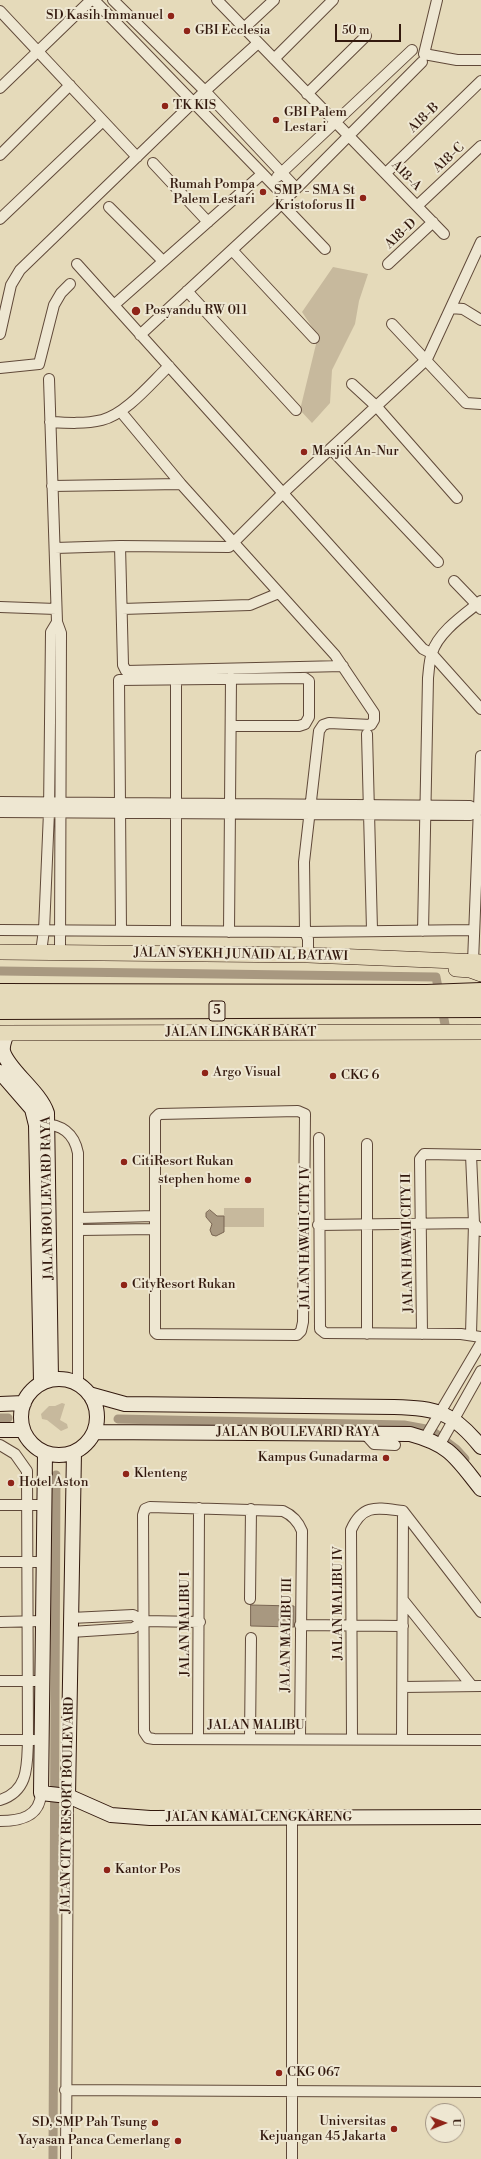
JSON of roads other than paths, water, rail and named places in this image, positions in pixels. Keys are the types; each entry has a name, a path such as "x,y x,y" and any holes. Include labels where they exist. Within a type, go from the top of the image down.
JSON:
{"highway":[{"name":"5","path":"0,1010 431,1002 481,992"},
{"name":"5","path":"0,993 431,1002 481,1008"}],"main road":[{"name":"JALAN SYEKH JUNAID AL BATAWI","path":"0,952 305,955 478,966"},
{"path":"461,1033 481,1023"},
{"name":"JALAN LINGKAR BARAT","path":"4,1033 441,1034 481,1032"}],"street":[{"path":"0,88 93,0 194,102 271,183 283,201 325,249"},
{"path":"113,0 205,91 296,188"},
{"name":"A18-A","path":"217,0 444,234"},
{"path":"244,28 274,0"},
{"path":"274,59 333,0"},
{"path":"437,0 424,54 457,60 481,60"},
{"path":"1,14 137,157"},
{"path":"307,94 366,36"},
{"path":"0,334 11,285 20,270 205,91 258,43"},
{"path":"271,183 336,124 412,50"},
{"path":"140,335 283,201 349,137 422,62"},
{"name":"A18-B","path":"386,173 481,81"},
{"path":"0,155 70,86"},
{"path":"0,219 103,121"},
{"name":"A18-C","path":"417,206 481,146"},
{"path":"153,163 208,222"},
{"path":"114,305 262,174"},
{"path":"109,207 163,261"},
{"name":"A18-D","path":"388,264 432,222"},
{"path":"55,548 120,546 228,547 284,492 377,408 427,359 480,247"},
{"path":"232,250 314,338"},
{"path":"77,264 284,492 423,649 432,653 481,709"},
{"path":"0,368 40,364 54,305 61,293 70,284"},
{"path":"188,291 296,410"},
{"path":"451,308 463,309 481,320"},
{"path":"392,324 427,359 466,403 481,404"},
{"path":"50,422 84,423 104,420 121,412 169,366"},
{"path":"41,952 54,807 61,678 61,633 57,622 56,609 49,380"},
{"path":"352,384 377,408 457,498"},
{"path":"121,412 181,484 234,541 344,666 374,713 374,720 371,725 367,726 328,723 323,725 317,739 304,862 305,932 302,939 305,955"},
{"path":"331,449 438,562"},
{"path":"52,486 181,484"},
{"path":"120,546 123,665 126,671 344,666"},
{"path":"423,931 428,678 432,653 436,643 445,632 480,604 454,581"},
{"path":"122,609 250,605 279,593"},
{"path":"0,607 56,609"},
{"path":"57,622 51,632 50,678 60,952"},
{"path":"50,678 61,678"},
{"path":"229,932 231,678"},
{"path":"121,931 119,680 305,678 309,681 308,717 305,724 298,726 231,726"},
{"path":"176,680 176,931"},
{"path":"367,734 372,930"},
{"path":"478,966 474,930 476,926 481,756"},
{"path":"0,802 54,807 425,810 470,806 480,810"},
{"path":"0,812 54,807"},
{"path":"0,930 305,932 372,930 474,930"},
{"name":"JALAN BOULEVARD RAYA","path":"4,1033 3,1047 5,1057 45,1106 42,1124 46,1381"},
{"name":"JALAN BOULEVARD RAYA","path":"0,1072 32,1109 42,1124"},
{"path":"298,1111 305,1114 303,1322 299,1333 203,1336 157,1334 155,1332 154,1216 154,1124 155,1118 159,1114 298,1111"},
{"path":"42,1124 60,1127 70,1134 76,1142 78,1153 80,1218 78,1384"},
{"name":"JALAN HAWAII CITY IV","path":"318,1138 320,1330 325,1333 367,1334"},
{"path":"367,1144 367,1334 471,1334 481,1336"},
{"name":"JALAN HAWAII CITY II","path":"422,1334 420,1159 424,1154 476,1155"},
{"path":"471,1334 476,1155"},
{"path":"80,1218 154,1216"},
{"path":"318,1225 474,1223 481,1231"},
{"path":"80,1230 154,1229"},
{"path":"426,1435 481,1343"},
{"path":"441,1442 481,1371"},
{"path":"462,1376 474,1383"},
{"path":"66,1379 78,1384 89,1394 96,1412 94,1432 82,1447 74,1452 65,1454 45,1453 32,1444 23,1430 21,1421 24,1403 31,1390 46,1381 66,1379"},
{"name":"JALAN BOULEVARD RAYA","path":"89,1394 125,1404 416,1408 439,1415 452,1422 471,1434 481,1447"},
{"path":"0,1404 24,1403"},
{"path":"0,1430 23,1430"},
{"name":"JALAN BOULEVARD RAYA","path":"94,1432 426,1435 441,1442 456,1457 481,1489"},
{"path":"365,1434 374,1444 395,1445"},
{"path":"0,1445 15,1454 27,1471 28,1681 35,1740 27,1774 23,1783 7,1798 0,1800"},
{"name":"JALAN CITY RESORT BOULEVARD","path":"66,2159 55,1794 71,1625 74,1452"},
{"name":"JALAN CITY RESORT BOULEVARD","path":"45,1453 43,1681 35,1740 55,1794"},
{"path":"0,1504 45,1505"},
{"name":"JALAN MALIBU","path":"302,1531 300,1525 290,1514 283,1511 199,1508 145,1509 143,1515 144,1732 148,1738 481,1740"},
{"name":"JALAN MALIBU I","path":"198,1739 200,1622 199,1508"},
{"name":"JALAN MALIBU IV","path":"352,1739 352,1530 356,1519 370,1509 380,1508 403,1512"},
{"path":"250,1599 251,1509"},
{"path":"402,1739 403,1512"},
{"path":"403,1512 481,1612"},
{"name":"JALAN MALIBU III","path":"300,1739 302,1531"},
{"path":"0,1562 44,1562"},
{"path":"403,1600 476,1686"},
{"path":"71,1625 133,1615 144,1621 200,1622"},
{"path":"0,1622 43,1621"},
{"path":"71,1625 133,1628 144,1621"},
{"path":"300,1625 403,1626"},
{"path":"250,1738 251,1638"},
{"path":"0,1681 43,1681"},
{"path":"403,1687 476,1686"},
{"path":"0,1740 35,1740"},
{"path":"0,1821 17,1821 34,1811 41,1800 55,1794"},
{"name":"JALAN KAMAL CENGKARENG","path":"55,1794 111,1815 150,1818 481,1817"},
{"path":"292,1818 292,2159"},
{"path":"65,2090 481,2092"}],"waterway":[{"path":"0,971 436,977 447,1035"},
{"path":"0,1418 8,1418"},
{"path":"118,1419 404,1425 431,1430 456,1449 465,1459"},
{"path":"53,2159 56,1475"}],"place":[{"name":"SD Kasih Immanuel","path":"171,16"},
{"name":"GBI Ecclesia","path":"187,31"},
{"name":"TK KIS","path":"165,106"},
{"name":"GBI Palem Lestari","path":"276,120"},
{"name":"Rumah Pompa Palem Lestari","path":"263,192"},
{"name":"SMP - SMA St Kristoforus II","path":"363,198"},
{"name":"Posyandu RW 011","path":"136,311"},
{"name":"Masjid An-Nur","path":"304,452"},
{"name":"Argo Visual","path":"205,1073"},
{"name":"CKG 6","path":"333,1076"},
{"name":"CitiResort Rukan","path":"124,1162"},
{"name":"stephen home","path":"248,1180"},
{"name":"CityResort Rukan","path":"124,1285"},
{"name":"Kampus Gunadarma","path":"386,1458"},
{"name":"Klenteng","path":"126,1474"},
{"name":"Hotel Aston","path":"11,1483"},
{"name":"Kantor Pos","path":"107,1870"},
{"name":"CKG 067","path":"279,2073"},
{"name":"SD, SMP Pah Tsung","path":"155,2123"},
{"name":"Universitas Kejuangan 45 Jakarta","path":"394,2129"},
{"name":"Yayasan Panca Cemerlang","path":"178,2141"}]}
